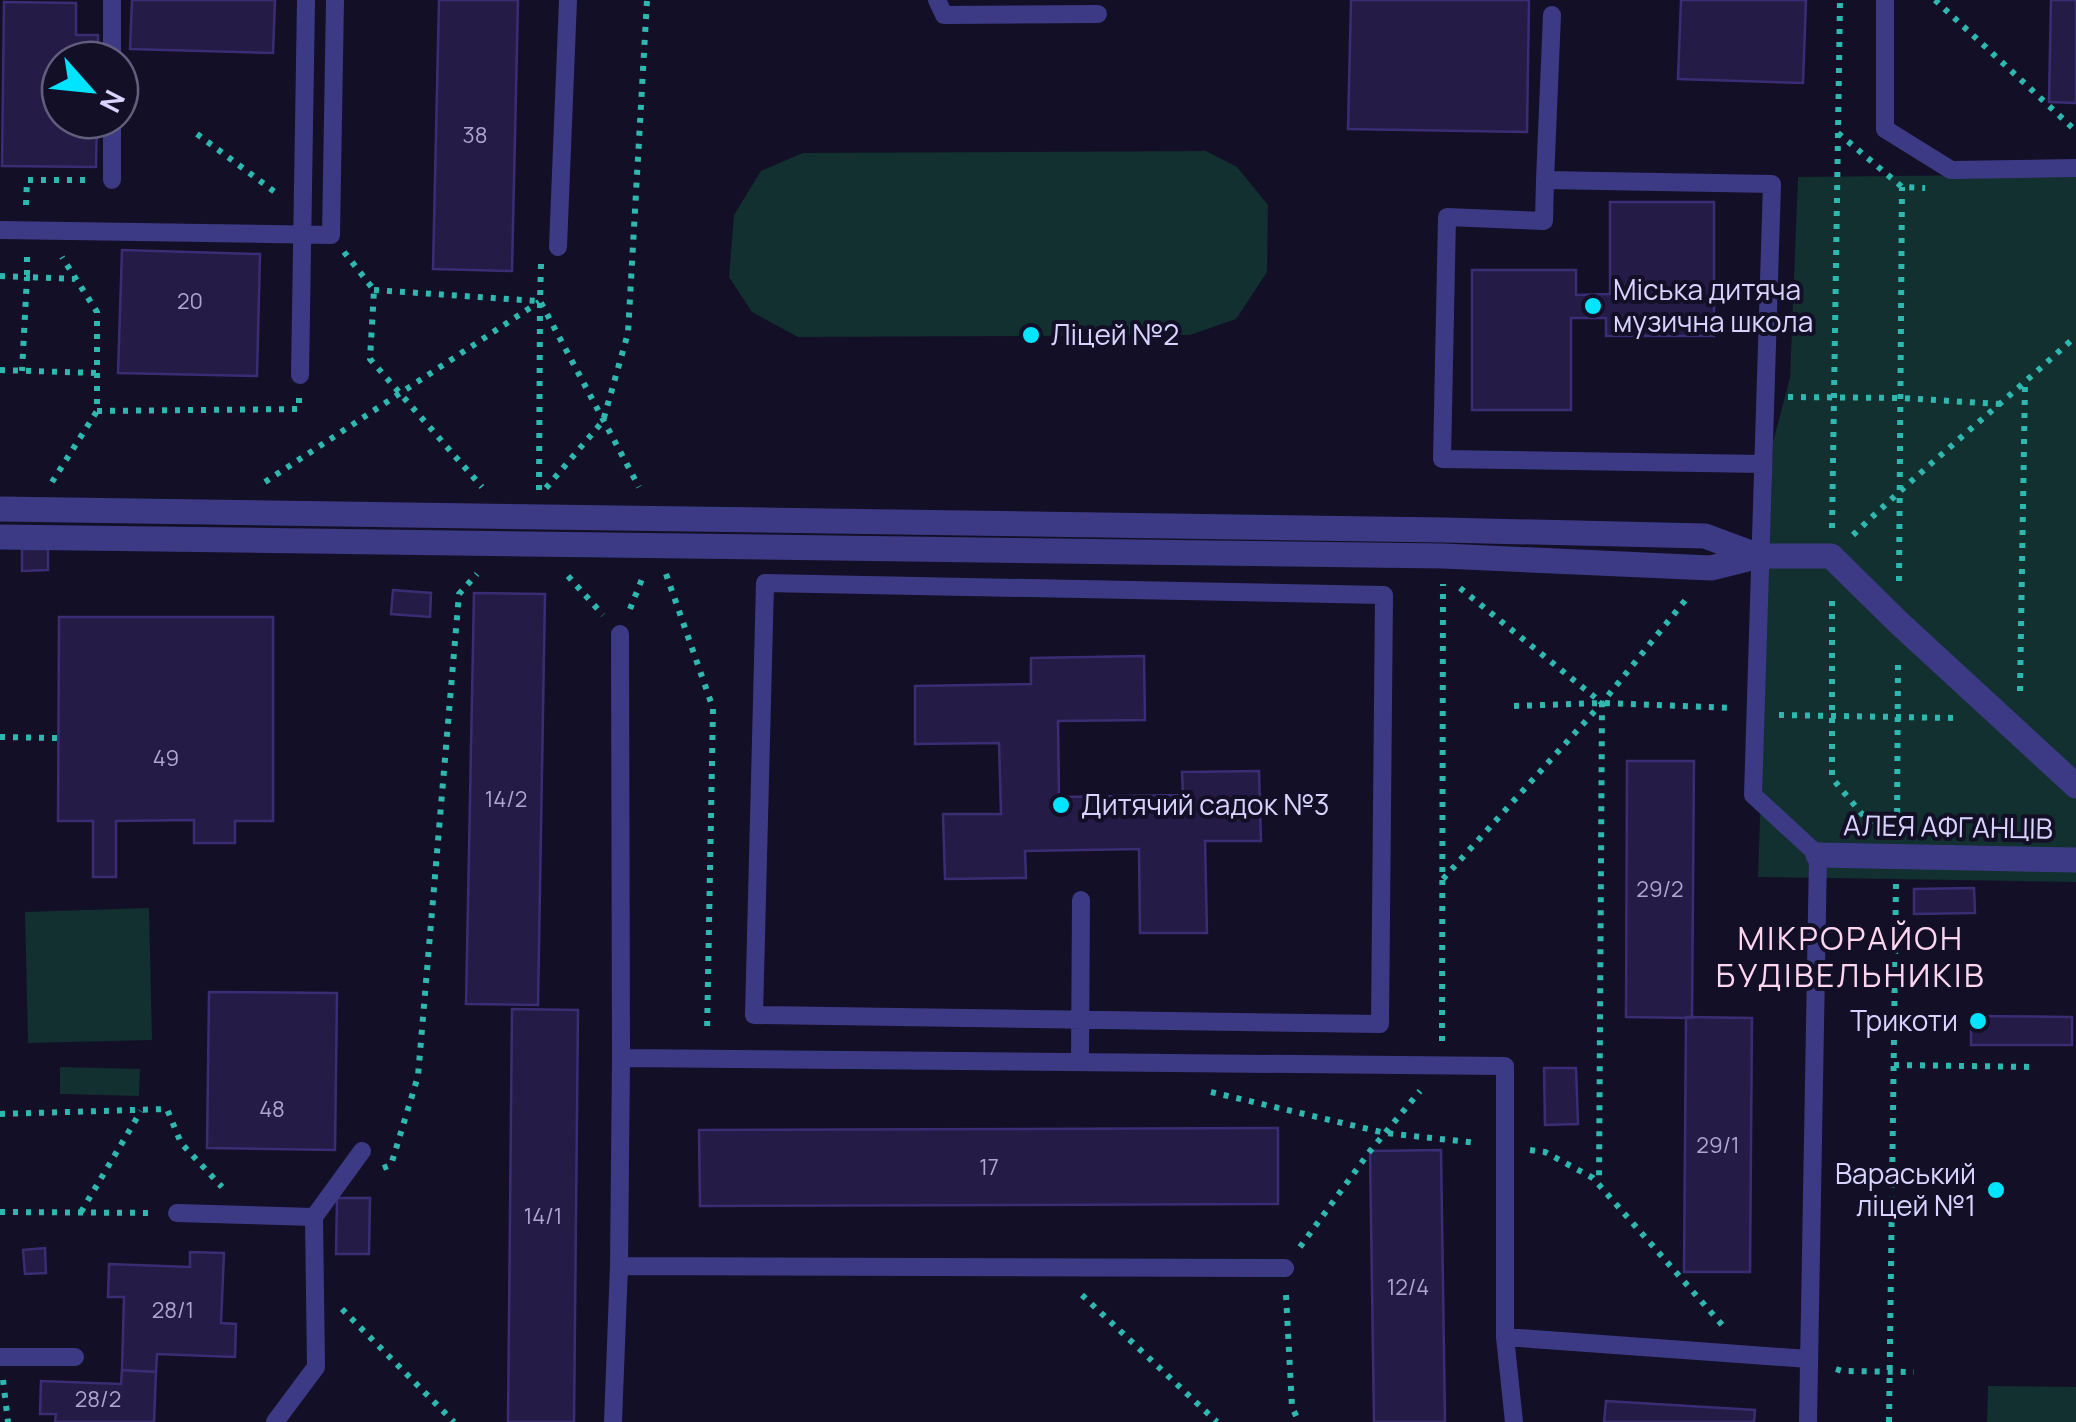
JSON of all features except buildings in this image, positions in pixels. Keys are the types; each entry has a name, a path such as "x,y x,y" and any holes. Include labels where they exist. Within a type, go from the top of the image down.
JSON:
{"street":[{"path":"0,509 1706,536 1759,556"},
{"path":"0,537 1443,556 1711,568 1759,556 1831,556 2076,786"},
{"name":"АЛЕЯ АФГАНЦІВ","path":"1818,855 2076,860"}],"lane":[{"path":"112,0 112,40"},
{"path":"300,375 306,0"},
{"path":"0,230 331,236 335,0"},
{"path":"558,247 568,0"},
{"path":"937,0 944,15 1098,14"},
{"path":"1886,0 1885,130 1951,170 2076,168"},
{"path":"1552,15 1544,221 1447,218 1442,459 1763,464"},
{"path":"112,140 112,180"},
{"path":"1545,180 1772,184 1753,796 1818,855 1808,1422"},
{"path":"765,583 1384,595 1380,1024 1080,1019 754,1015 765,583"},
{"path":"614,1422 621,1058 620,634"},
{"path":"1080,1062 1081,900"},
{"path":"621,1058 1505,1066 1505,1338 1514,1422"},
{"path":"275,1422 316,1367 314,1217 362,1151"},
{"path":"176,1212 314,1217"},
{"path":"618,1266 1285,1268"},
{"path":"1505,1338 1808,1359"},
{"path":"0,1357 75,1357"}],"path":[{"path":"558,247 542,258 539,497 603,420 628,333 647,0"},
{"path":"1840,0 1831,556 1832,778 1897,857"},
{"path":"1936,0 2076,131"},
{"path":"1838,132 1902,187 1889,1422"},
{"path":"197,134 303,212"},
{"path":"22,371 27,277 36,231 26,180 112,180"},
{"path":"34,509 97,411 96,312 76,279 36,231"},
{"path":"331,236 374,290 370,359 506,516"},
{"path":"0,276 76,279"},
{"path":"374,290 540,302"},
{"path":"540,302 655,518"},
{"path":"220,512 540,302"},
{"path":"1831,556 1900,490 2076,336"},
{"path":"0,370 96,373"},
{"path":"97,411 299,409 300,375"},
{"path":"2019,733 2025,383"},
{"path":"1765,396 2002,404"},
{"path":"376,1171 391,1165 418,1076 459,594 507,542"},
{"path":"539,544 620,634 656,546"},
{"path":"656,546 713,708 707,1059"},
{"path":"1442,880 1602,703 1711,568"},
{"path":"1443,574 1602,703"},
{"path":"1599,1184 1602,703"},
{"path":"0,737 58,738"},
{"path":"1894,1065 2037,1067"},
{"path":"1195,1089 1385,1133 1545,1152 1593,1178 1748,1354"},
{"path":"80,1212 142,1110"},
{"path":"0,1114 168,1110 180,1144 247,1213"},
{"path":"0,1212 176,1212"},
{"path":"1052,1266 1217,1422"},
{"path":"314,1280 454,1422"},
{"path":"0,1357 8,1422"},
{"path":"1808,1359 1842,1371 1914,1372"}],"green space":[{"path":"1206,151 1237,167 1268,205 1267,272 1236,319 1190,335 798,337 752,312 729,277 734,215 761,171 803,153"},
{"path":"2076,174 2076,882 1758,877 1773,442 1790,378 1798,177"},
{"path":"149,908 152,1040 28,1043 25,912"},
{"path":"60,1067 140,1069 139,1096 60,1094"},
{"path":"1988,1386 2076,1387 2076,1422 1987,1422"}],"place":[{"name":"Міська дитяча музична школа","path":"1593,306"},
{"name":"Ліцей №2","path":"1031,335"},
{"name":"Дитячий садок №3","path":"1061,805"},
{"name":"Трикоти","path":"1978,1021"},
{"name":"Вараський ліцей №1","path":"1996,1190"}],"district":[{"name":"МІКРОРАЙОН БУДІВЕЛЬНИКІВ","path":"1851,958"}]}
